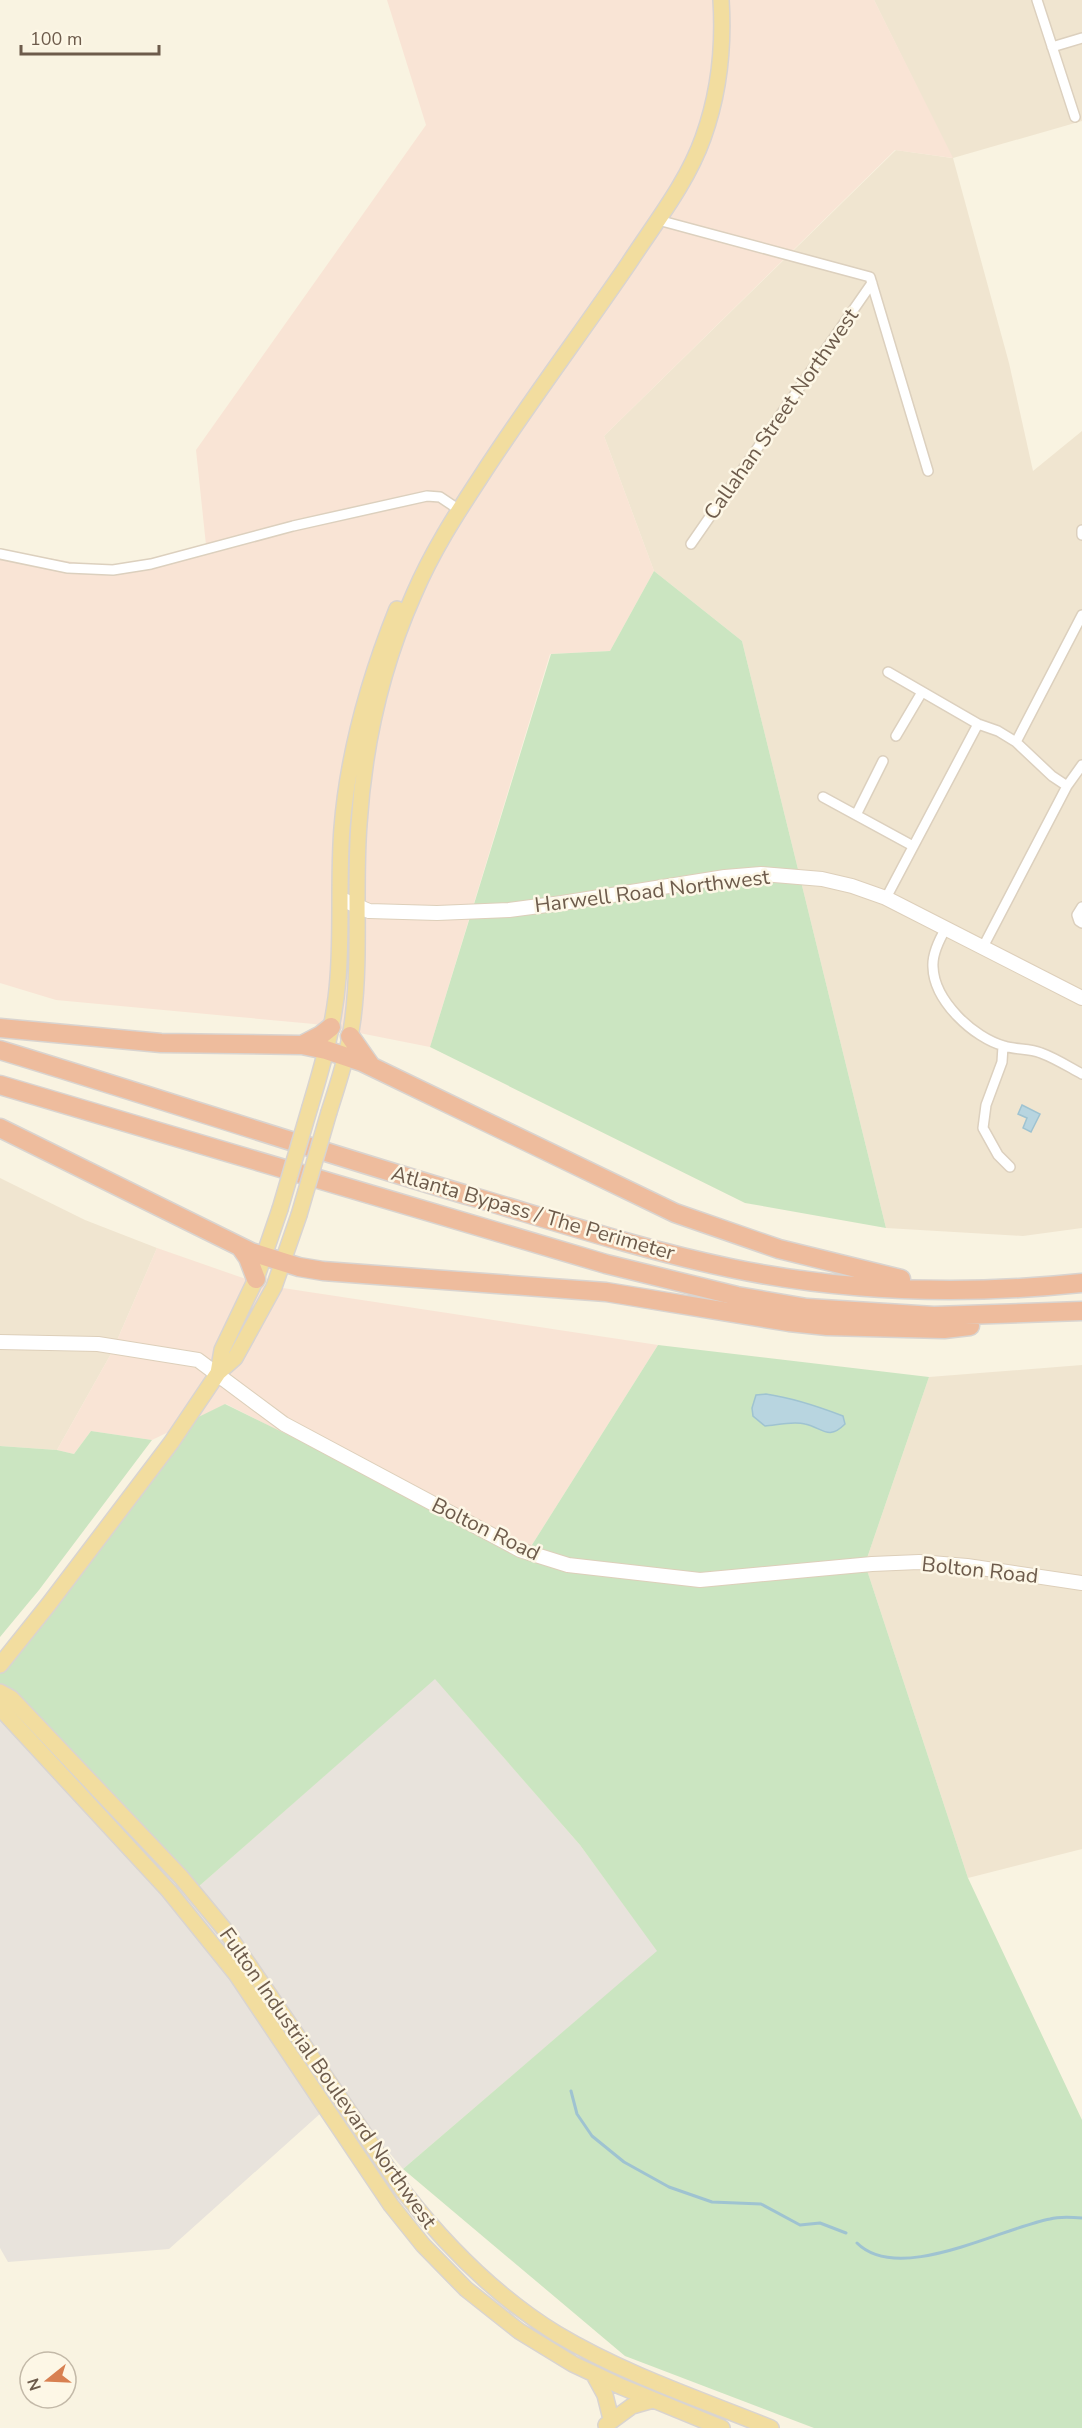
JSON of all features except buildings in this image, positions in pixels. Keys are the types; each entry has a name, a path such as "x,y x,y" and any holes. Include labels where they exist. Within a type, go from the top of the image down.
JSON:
{"highway":[{"path":"302,1045 331,1027"},
{"path":"0,1028 161,1043 302,1045 326,1050 372,1067 675,1213 779,1249 943,1290"},
{"path":"350,1036 372,1067"},
{"name":"Atlanta Bypass / The Perimeter","path":"0,1050 430,1184 672,1255 731,1268 841,1284 943,1290 1020,1289 1082,1283"},
{"name":"Atlanta Bypass / The Perimeter","path":"0,1085 606,1264 716,1292 807,1308 875,1314 934,1316 1075,1312"},
{"path":"0,1128 242,1248 265,1258 323,1271 606,1292 789,1322 864,1328 944,1329 1075,1312"},
{"path":"242,1248 256,1279"}],"main road":[{"path":"218,1373 222,1350 265,1258 326,1050 338,979 345,799 362,714 383,646 404,591 426,547 599,306 658,220 693,160 714,104 720,68 721,0"},
{"path":"0,1665 50,1604 171,1443 218,1373 235,1358 262,1311 283,1263 346,1056 350,1036 356,990 357,860 361,797 367,753 379,700 412,598 455,507"},
{"name":"Fulton Industrial Boulevard Northwest","path":"0,1692 11,1698 181,1877 225,1930 404,2192 462,2259 517,2306 577,2345 629,2370 771,2428"},
{"name":"Fulton Industrial Boulevard Northwest","path":"0,1708 169,1891 224,1959 391,2205 423,2245 466,2289 546,2349 594,2375 722,2428"},
{"path":"594,2375 605,2395 608,2420 633,2406 653,2400"}],"street":[{"path":"1037,0 1075,117"},
{"path":"1053,47 1082,38"},
{"path":"658,220 870,277 928,471"},
{"name":"Callahan Street Northwest","path":"691,544 872,283"},
{"path":"0,554 68,568 113,570 151,564 323,519 427,496 440,497 455,507"},
{"path":"1082,530 1082,535"},
{"path":"1016,742 1082,615"},
{"path":"888,672 978,724 998,731 1016,742 1052,776 1067,786"},
{"path":"896,736 922,692"},
{"path":"886,898 978,724"},
{"path":"856,814 883,760"},
{"path":"983,948 1067,786 1082,765"},
{"path":"823,797 913,846"},
{"name":"Harwell Road Northwest","path":"341,899 369,911 382,912 509,910 725,877 760,874 822,879 852,886 886,898 1082,999"},
{"path":"1082,907 1077,915 1082,923"},
{"path":"946,928 938,941 933,967 936,980 954,1014 972,1030 1003,1046 1040,1052 1082,1074"},
{"path":"1003,1046 1002,1062 986,1106 983,1128 998,1155 1010,1167"},
{"name":"Bolton Road","path":"0,1342 98,1344 198,1360 218,1373 266,1413 284,1424 520,1550 545,1559 579,1566 700,1580 872,1564 919,1563 967,1566 1082,1583"}],"shaded area":[{"path":"387,0 874,0 953,158 895,150 604,436 654,571 610,651 550,654 430,1047 314,1024 56,1000 0,983 0,550 127,571 206,545 196,450 426,125"},
{"path":"874,0 1082,0 1082,121 953,158 1009,363 1033,471 1082,431 1082,1228 1023,1236 886,1228 742,641 654,571 604,436 896,150 952,158"},
{"path":"0,1178 85,1220 157,1248 112,1352 57,1450 0,1446"},
{"path":"157,1248 263,1285 658,1345 525,1556 226,1404 152,1440 91,1431 74,1454 57,1450 112,1352"},
{"path":"1082,1365 1082,1849 968,1878 865,1564 929,1377"},
{"path":"435,1678 580,1845 658,1951 403,2169 341,2095 169,2249 8,2262 0,2248 0,1684 189,1895"}],"green space":[{"path":"654,571 742,641 886,1228 745,1203 430,1047 551,654 610,651"},
{"path":"658,1345 929,1377 865,1564 968,1878 1082,2120 1082,2428 814,2428 625,2356 403,2169 657,1951 580,1845 435,1679 189,1895 0,1684 0,1663 178,1427 225,1404 407,1493 525,1556"},
{"path":"91,1431 152,1440 39,1590 0,1637 0,1446 57,1450 74,1454"}],"water":[{"path":"1022,1105 1040,1114 1031,1132 1023,1128 1027,1118 1018,1114"},
{"path":"766,1394 805,1403 843,1416 845,1424 830,1433 800,1423 765,1426 753,1416 752,1408 756,1395"}],"waterway":[{"path":"571,2091 577,2114 592,2136 624,2162 669,2187 712,2202 761,2204 800,2225 820,2223 846,2233"},
{"path":"857,2243 875,2254 898,2258 924,2256 978,2242 1029,2224 1054,2218 1082,2218"}]}
